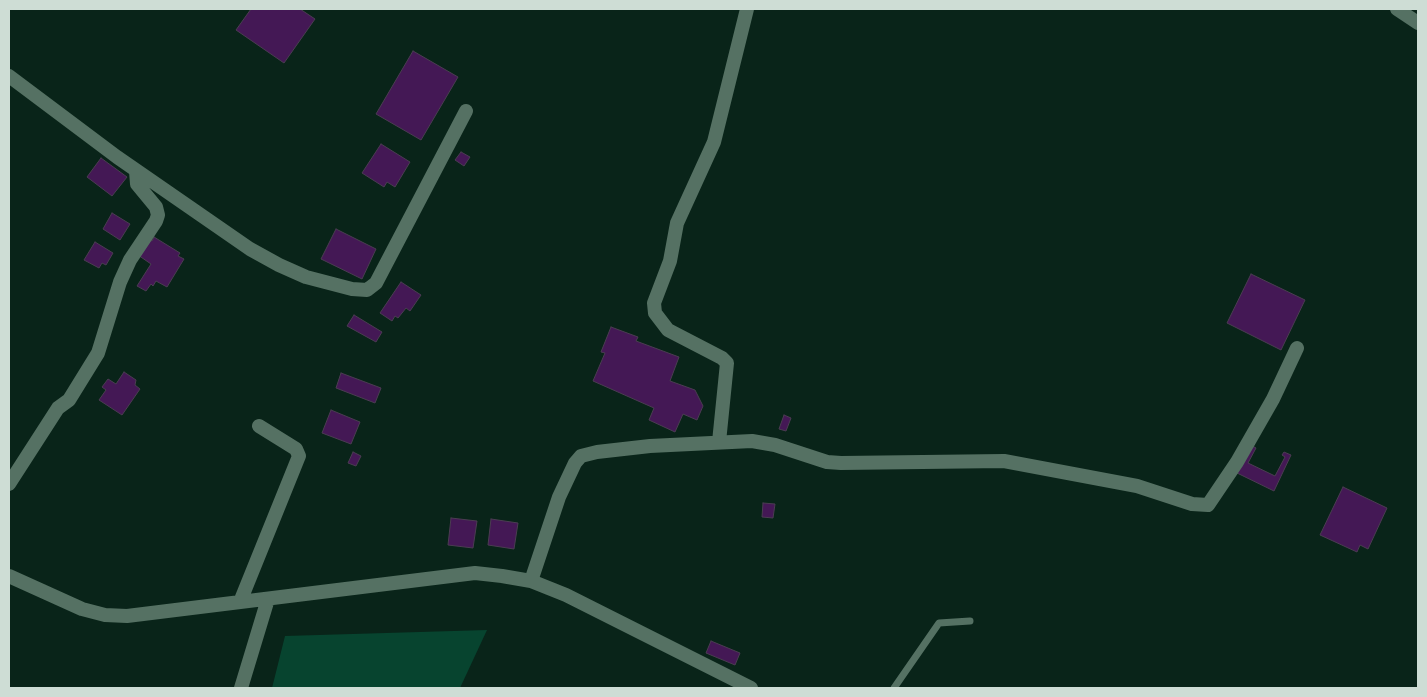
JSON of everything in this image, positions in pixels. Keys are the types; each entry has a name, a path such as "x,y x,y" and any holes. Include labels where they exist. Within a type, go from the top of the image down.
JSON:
{"street":[{"path":"719,442 726,363 722,358 668,330 655,313 654,303 670,261 673,233 714,142 747,9"},
{"path":"1397,9 1418,23"},
{"path":"9,76 136,170 250,249 306,277 352,290 367,290 376,283 385,270 404,227 466,111"},
{"path":"9,484 58,408 69,400 98,353 123,275 130,260 156,221 158,215 156,207 137,184 136,170"},
{"path":"531,580 559,497 575,463 581,456 597,452 650,446 752,441 775,445 827,462 1004,461 1137,486 1184,502 1205,505 1212,502 1237,462 1273,399 1297,348"},
{"path":"240,602 299,456 296,449 259,426"},
{"path":"9,576 82,609 105,616 127,616 475,573 531,580 566,595 751,688"},
{"path":"241,688 268,599"}],"lane":[{"path":"894,688 939,623 970,620"}],"green space":[{"path":"487,630 460,688 272,688 285,636"}],"building":[{"path":"251,9 300,9 315,19 284,63 236,30"},
{"path":"413,51 458,77 421,140 376,114"},
{"path":"381,144 410,162 395,187 387,182 384,187 362,173"},
{"path":"461,152 470,157 464,166 455,160"},
{"path":"101,158 127,177 112,196 87,177"},
{"path":"112,213 130,224 120,240 103,229"},
{"path":"336,229 376,249 362,279 321,259"},
{"path":"154,237 180,253 178,256 184,259 167,287 156,281 146,291 137,286 151,264 138,255 148,239 152,241"},
{"path":"95,242 113,253 106,265 102,263 99,268 84,260"},
{"path":"1251,274 1305,300 1281,350 1227,323"},
{"path":"401,282 421,295 410,311 406,308 398,318 395,316 392,321 380,313"},
{"path":"354,315 382,332 376,342 347,326"},
{"path":"611,327 638,337 636,341 679,357 670,381 695,390 703,406 697,420 683,414 675,432 649,420 654,408 593,381 605,353 601,352"},
{"path":"124,372 136,380 135,385 140,389 122,415 99,400 106,390 102,387 108,379 116,384"},
{"path":"341,373 381,388 375,403 336,388"},
{"path":"331,410 360,422 351,444 322,433"},
{"path":"784,415 791,418 786,431 779,429"},
{"path":"1249,444 1256,448 1248,463 1275,476 1285,457 1282,455 1284,452 1291,455 1274,491 1235,472"},
{"path":"353,452 361,456 356,466 348,463"},
{"path":"1343,487 1387,508 1368,549 1360,545 1357,552 1320,535"},
{"path":"763,503 775,504 773,518 762,517"},
{"path":"451,518 477,521 473,548 448,545"},
{"path":"491,519 518,523 514,549 488,545"},
{"path":"711,641 740,653 735,665 706,653"}]}
